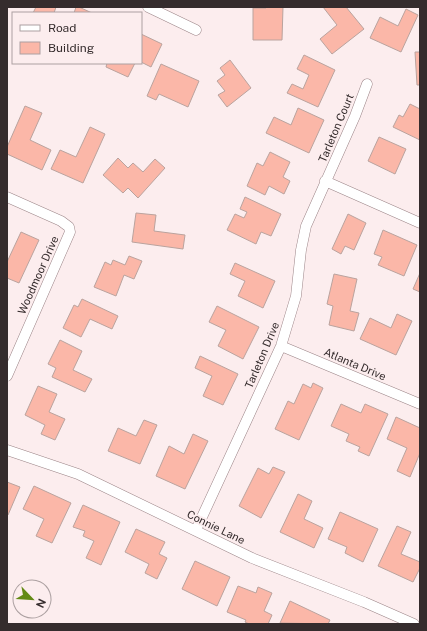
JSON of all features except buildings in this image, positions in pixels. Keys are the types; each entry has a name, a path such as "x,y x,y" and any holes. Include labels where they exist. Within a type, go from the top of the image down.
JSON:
{"street":[{"path":"148,7 196,30"},
{"name":"Tarleton Court","path":"326,181 367,84"},
{"path":"326,181 420,223"},
{"name":"Tarleton Drive","path":"196,530 281,346 296,296 301,250 306,226 326,181"},
{"name":"Woodmoor Drive","path":"7,197 61,221 69,227 70,232 7,376"},
{"name":"Atlanta Drive","path":"281,346 420,404"},
{"name":"Connie Lane","path":"7,450 78,474 252,558 364,602 414,624"}]}
